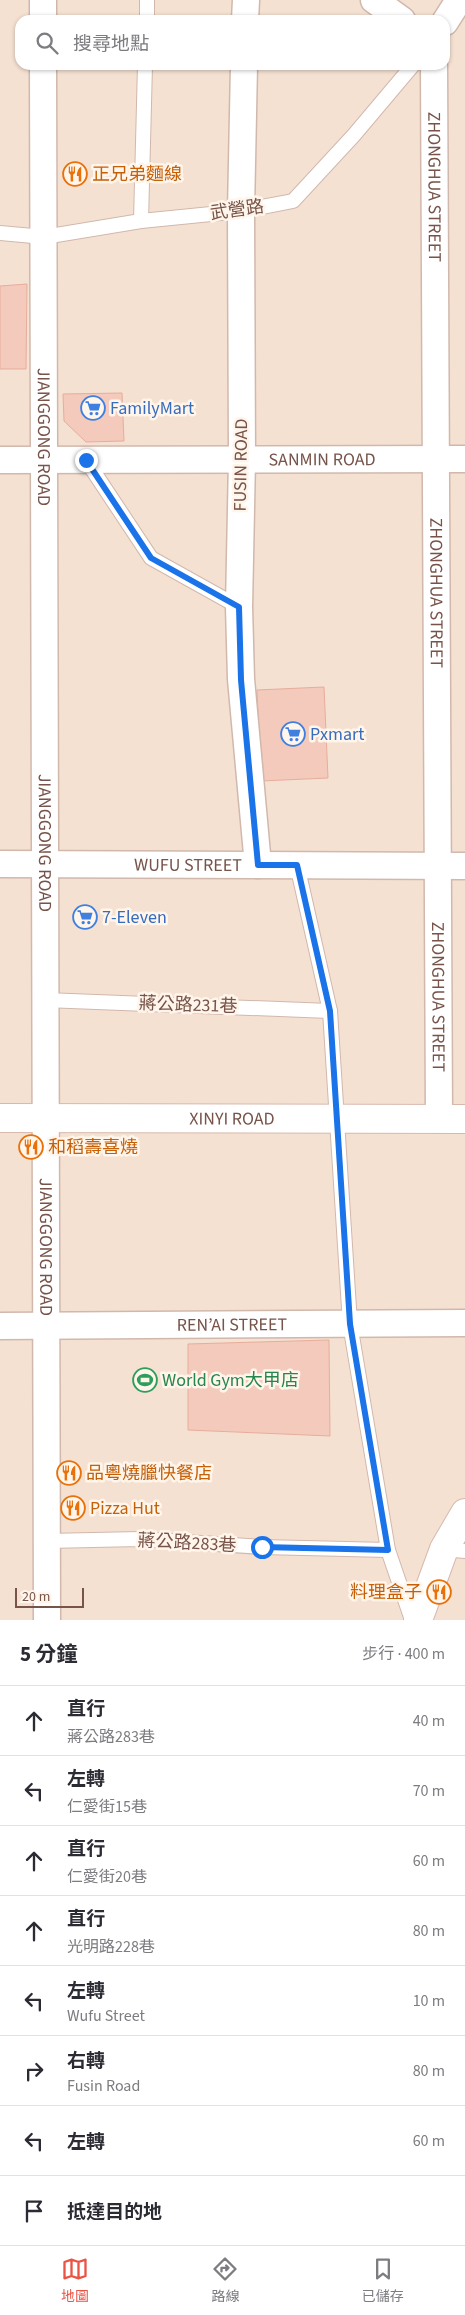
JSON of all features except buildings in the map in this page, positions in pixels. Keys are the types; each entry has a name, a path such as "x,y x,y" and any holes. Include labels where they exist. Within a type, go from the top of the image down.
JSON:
{"street":[{"path":"43,0 43,15"},
{"path":"245,15 246,0"},
{"path":"374,0 395,15"},
{"path":"449,15 459,0"},
{"name":"JIANGGONG ROAD","path":"43,70 47,1620"},
{"name":"FUSIN ROAD","path":"244,70 241,212 242,459 239,607 241,680 258,865"},
{"name":"ZHONGHUA STREET","path":"434,70 437,866 452,1119"},
{"name":"SANMIN ROAD","path":"0,460 465,459"},
{"name":"WUFU STREET","path":"0,864 465,866"},
{"name":"XINYI ROAD","path":"0,1118 452,1119"},
{"name":"REN’AI STREET","path":"0,1326 465,1324"},
{"path":"418,1620 455,1550 465,1513"}],"lane":[{"path":"147,0 147,15"},
{"path":"141,221 145,70"},
{"name":"武營路","path":"0,233 44,236 141,221 241,212 293,201 354,135 409,70"},
{"path":"86,460 151,558 239,607"},
{"path":"297,865 330,1011 339,1119 350,1324 388,1550 412,1620"},
{"name":"蔣公路231巷","path":"45,1000 330,1011"},
{"name":"蔣公路283巷","path":"47,1541 138,1539 262,1547 388,1550"}],"shaded area":[{"path":"0,0 465,0 465,1620 0,1620"}],"place":[{"name":"正兄弟麵線","path":"75,174"},
{"name":"FamilyMart","path":"93,408"},
{"name":"Pxmart","path":"293,734"},
{"name":"7-Eleven","path":"85,917"},
{"name":"和稻壽喜燒","path":"31,1147"},
{"name":"World Gym大甲店","path":"145,1380"},
{"name":"品粵燒臘快餐店","path":"69,1473"},
{"name":"Pizza Hut","path":"73,1508"},
{"name":"料理盒子","path":"439,1592"}],"route":[{"path":"86,460 151,558 239,607 241,680 258,865 297,865 330,1011 339,1119 350,1324 388,1550 262,1547"}]}
